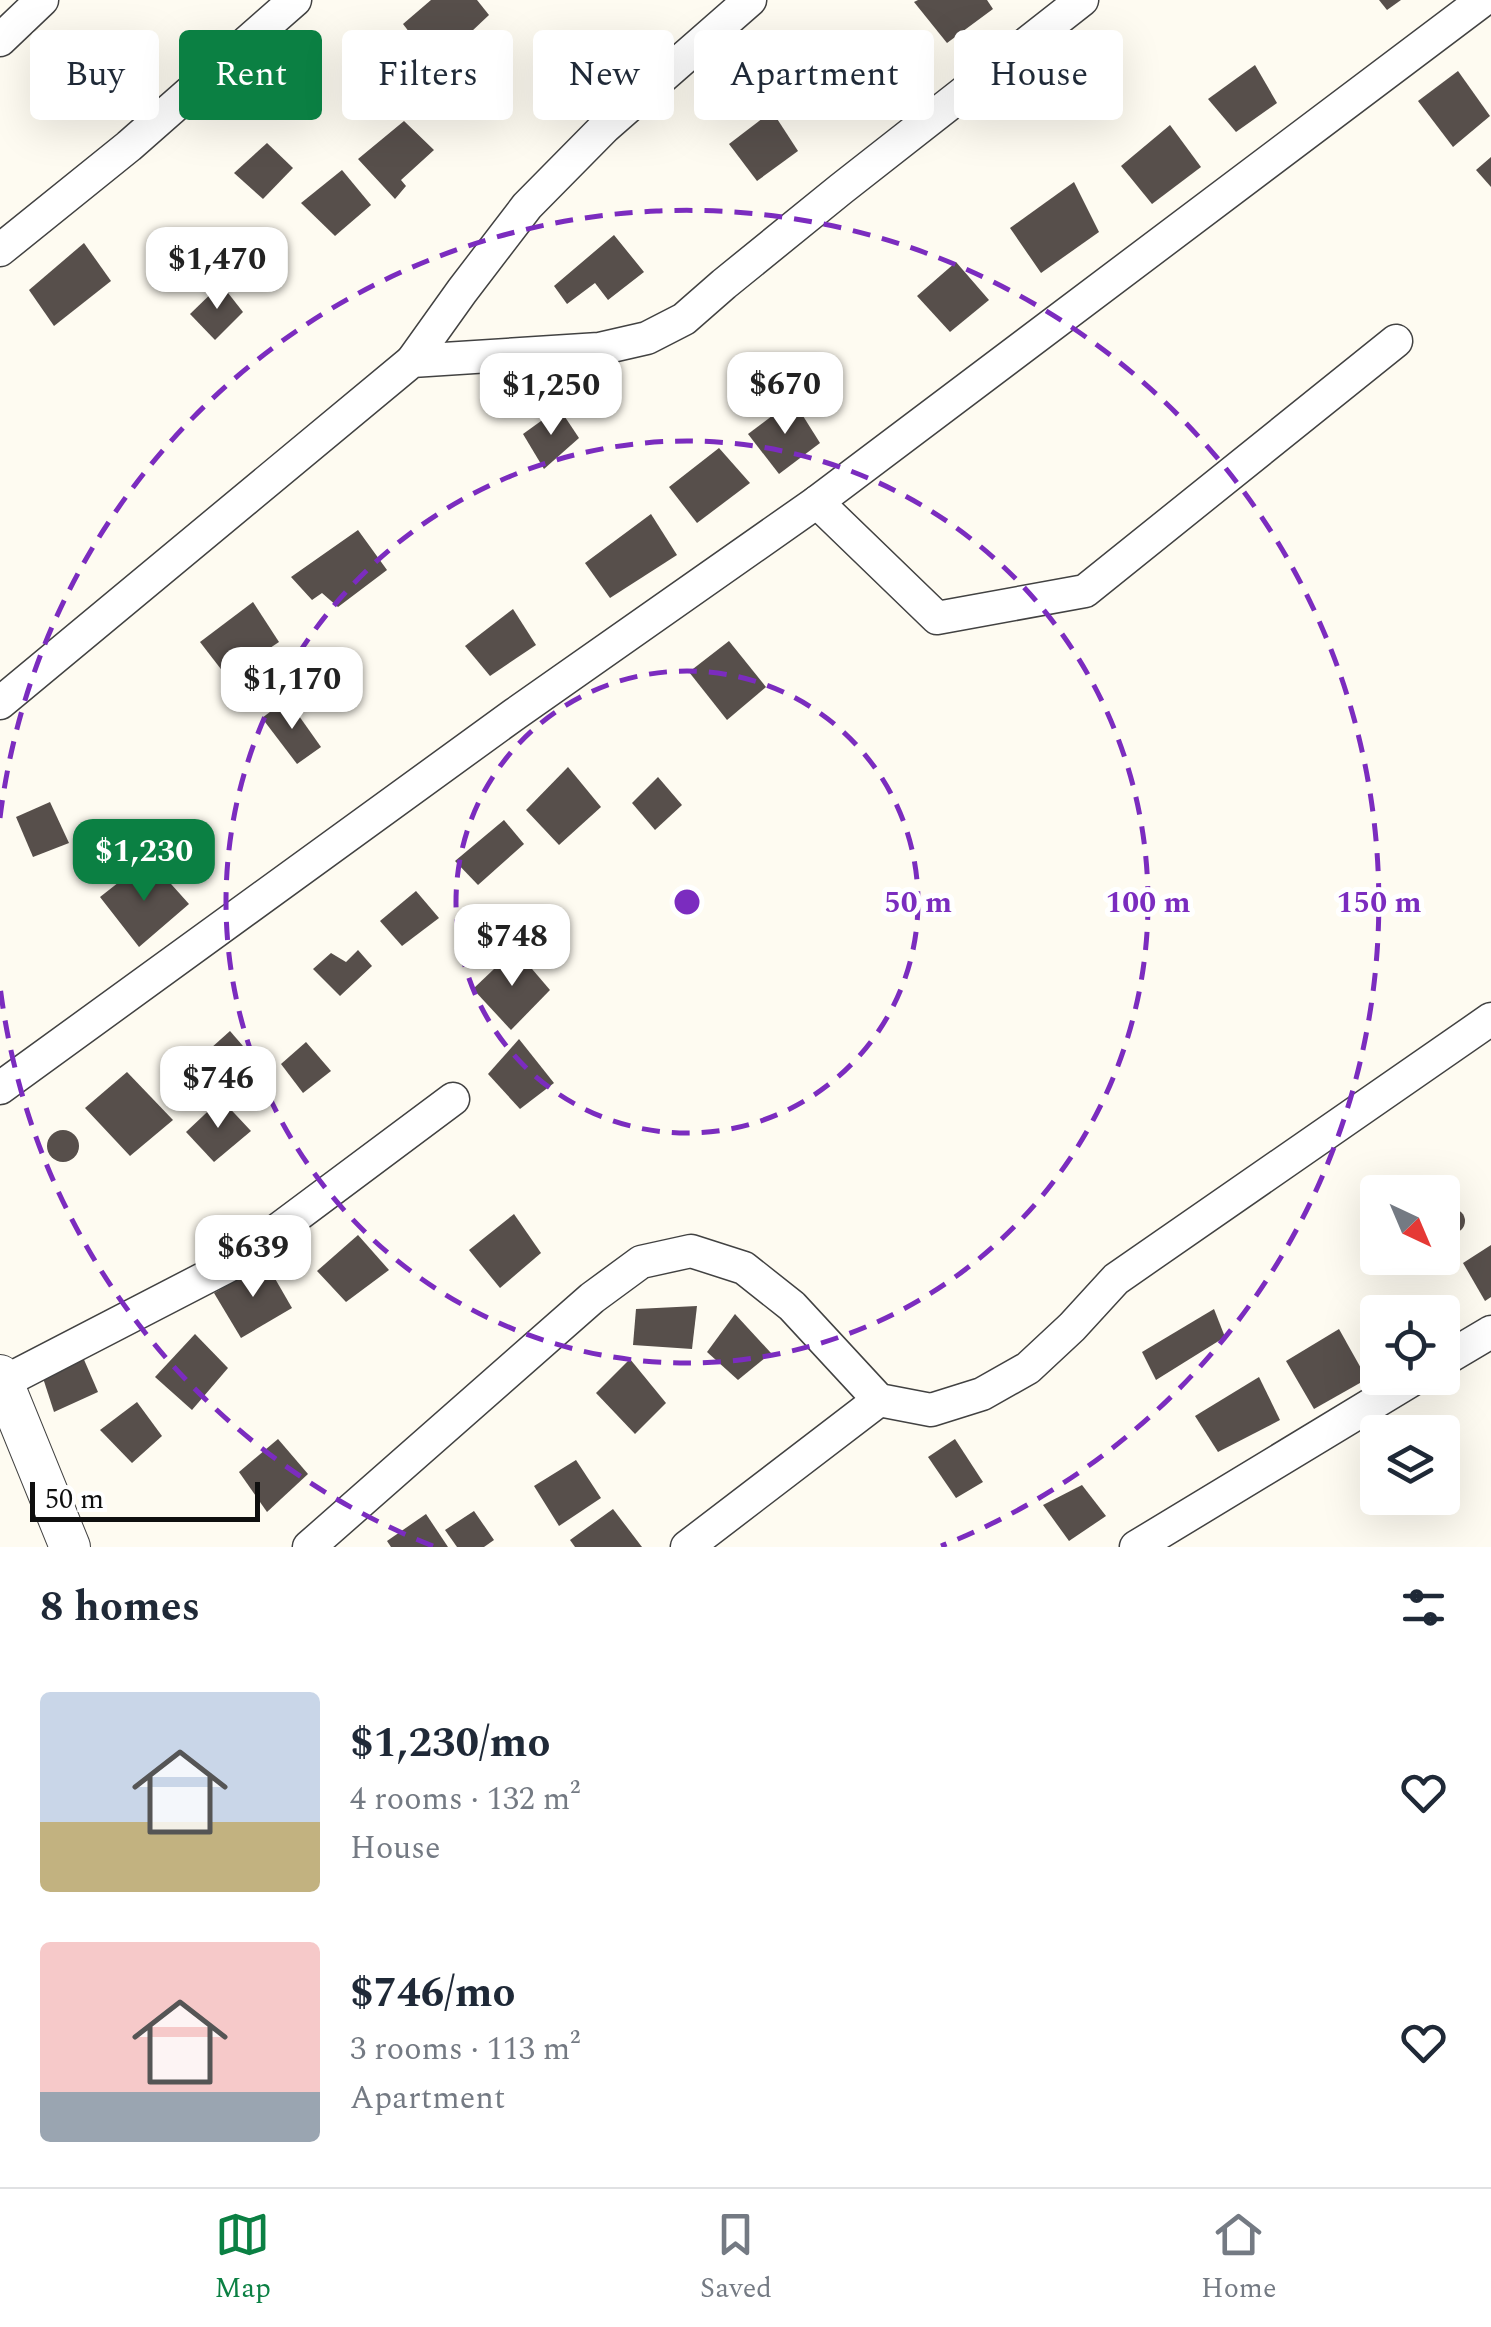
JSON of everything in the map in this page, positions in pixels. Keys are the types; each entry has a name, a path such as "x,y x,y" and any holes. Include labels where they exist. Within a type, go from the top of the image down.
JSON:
{"street":[{"path":"0,40 42,0"},
{"path":"0,250 129,146 295,0"},
{"path":"0,703 412,361 527,206 605,128 750,0"},
{"path":"412,361 599,349 647,338 684,319 840,189 1082,0"},
{"path":"0,1088 515,714 817,502 1483,0"},
{"path":"817,502 938,618 1084,591 1396,341"},
{"path":"309,1547 592,1298 642,1262 691,1251 744,1268 792,1306 879,1400 931,1410 982,1394 1028,1368 1072,1328 1116,1279 1491,1019"},
{"path":"61,1543 1,1381 232,1264 453,1098"},
{"path":"1460,1350 1491,1332"},
{"path":"1136,1547 1387,1395"},
{"path":"686,1547 879,1400"}],"building":[{"path":"431,0 477,0 489,15 473,30 408,30 403,24"},
{"path":"987,0 993,9 965,30 954,30 954,38 947,43 914,2"},
{"path":"1379,0 1401,0 1387,10"},
{"path":"1255,65 1277,103 1236,132 1208,99"},
{"path":"1458,71 1490,116 1453,147 1418,101"},
{"path":"760,120 778,120 798,151 757,181 729,144"},
{"path":"404,121 434,150 401,180 406,186 395,199 358,159"},
{"path":"1170,125 1201,167 1152,204 1121,166"},
{"path":"267,143 293,168 263,199 234,173"},
{"path":"1491,157 1491,187 1476,170"},
{"path":"342,170 371,205 335,236 301,203"},
{"path":"1074,182 1099,232 1041,273 1010,228"},
{"path":"614,235 644,272 608,300 595,283 567,304 554,286"},
{"path":"241,239 265,264 236,289 215,267"},
{"path":"84,243 111,281 54,326 29,290"},
{"path":"956,262 989,300 950,332 917,296"},
{"path":"221,284 243,312 215,340 190,314"},
{"path":"793,400 820,443 779,474 748,434"},
{"path":"559,408 579,438 544,469 523,434"},
{"path":"719,448 750,483 697,523 669,487"},
{"path":"651,514 677,555 610,598 585,563"},
{"path":"358,530 387,570 338,607 322,593 312,600 291,577"},
{"path":"253,602 279,642 227,677 200,642"},
{"path":"513,609 536,645 490,676 465,646"},
{"path":"729,641 766,687 727,720 689,672"},
{"path":"287,699 321,747 297,764 262,718"},
{"path":"568,767 601,807 559,845 526,810"},
{"path":"658,777 682,805 655,830 632,803"},
{"path":"50,802 69,843 33,857 16,817"},
{"path":"504,820 524,844 478,885 455,861"},
{"path":"154,865 189,904 139,947 100,897 128,875 136,881"},
{"path":"416,891 439,918 402,946 380,921"},
{"path":"515,949 550,990 511,1030 473,989"},
{"path":"358,950 372,966 340,996 313,969 331,953 346,962"},
{"path":"230,1031 256,1061 229,1086 201,1057"},
{"path":"519,1039 554,1083 520,1109 488,1074"},
{"path":"306,1042 331,1071 303,1093 281,1064"},
{"path":"127,1072 173,1120 130,1156 85,1108"},
{"path":"221,1099 251,1131 214,1162 186,1132"},
{"path":"63,1130 74,1135 79,1146 74,1157 63,1162 52,1157 47,1146 52,1135"},
{"path":"1460,1211 1464,1226 1460,1231"},
{"path":"514,1214 541,1253 500,1288 469,1250"},
{"path":"358,1235 389,1270 346,1302 317,1271"},
{"path":"1491,1245 1491,1297 1485,1301 1463,1263"},
{"path":"266,1263 292,1308 241,1338 214,1293"},
{"path":"697,1306 692,1349 633,1345 636,1309"},
{"path":"1214,1309 1225,1337 1156,1380 1142,1352"},
{"path":"735,1314 771,1353 738,1380 707,1352"},
{"path":"1339,1329 1360,1366 1360,1383 1314,1409 1286,1361"},
{"path":"195,1334 228,1368 192,1410 155,1377"},
{"path":"82,1355 98,1392 54,1412 42,1375"},
{"path":"630,1359 666,1403 635,1434 596,1393"},
{"path":"1259,1377 1280,1420 1218,1452 1195,1416"},
{"path":"137,1402 162,1436 132,1463 100,1430"},
{"path":"278,1439 308,1474 267,1512 239,1472"},
{"path":"955,1439 983,1482 956,1498 928,1457"},
{"path":"576,1460 601,1498 559,1526 534,1486"},
{"path":"1082,1485 1106,1516 1069,1541 1043,1505"},
{"path":"613,1509 642,1547 575,1547 570,1540"},
{"path":"474,1511 494,1540 484,1547 457,1547 445,1530"},
{"path":"426,1514 448,1547 391,1547 387,1541"}]}
